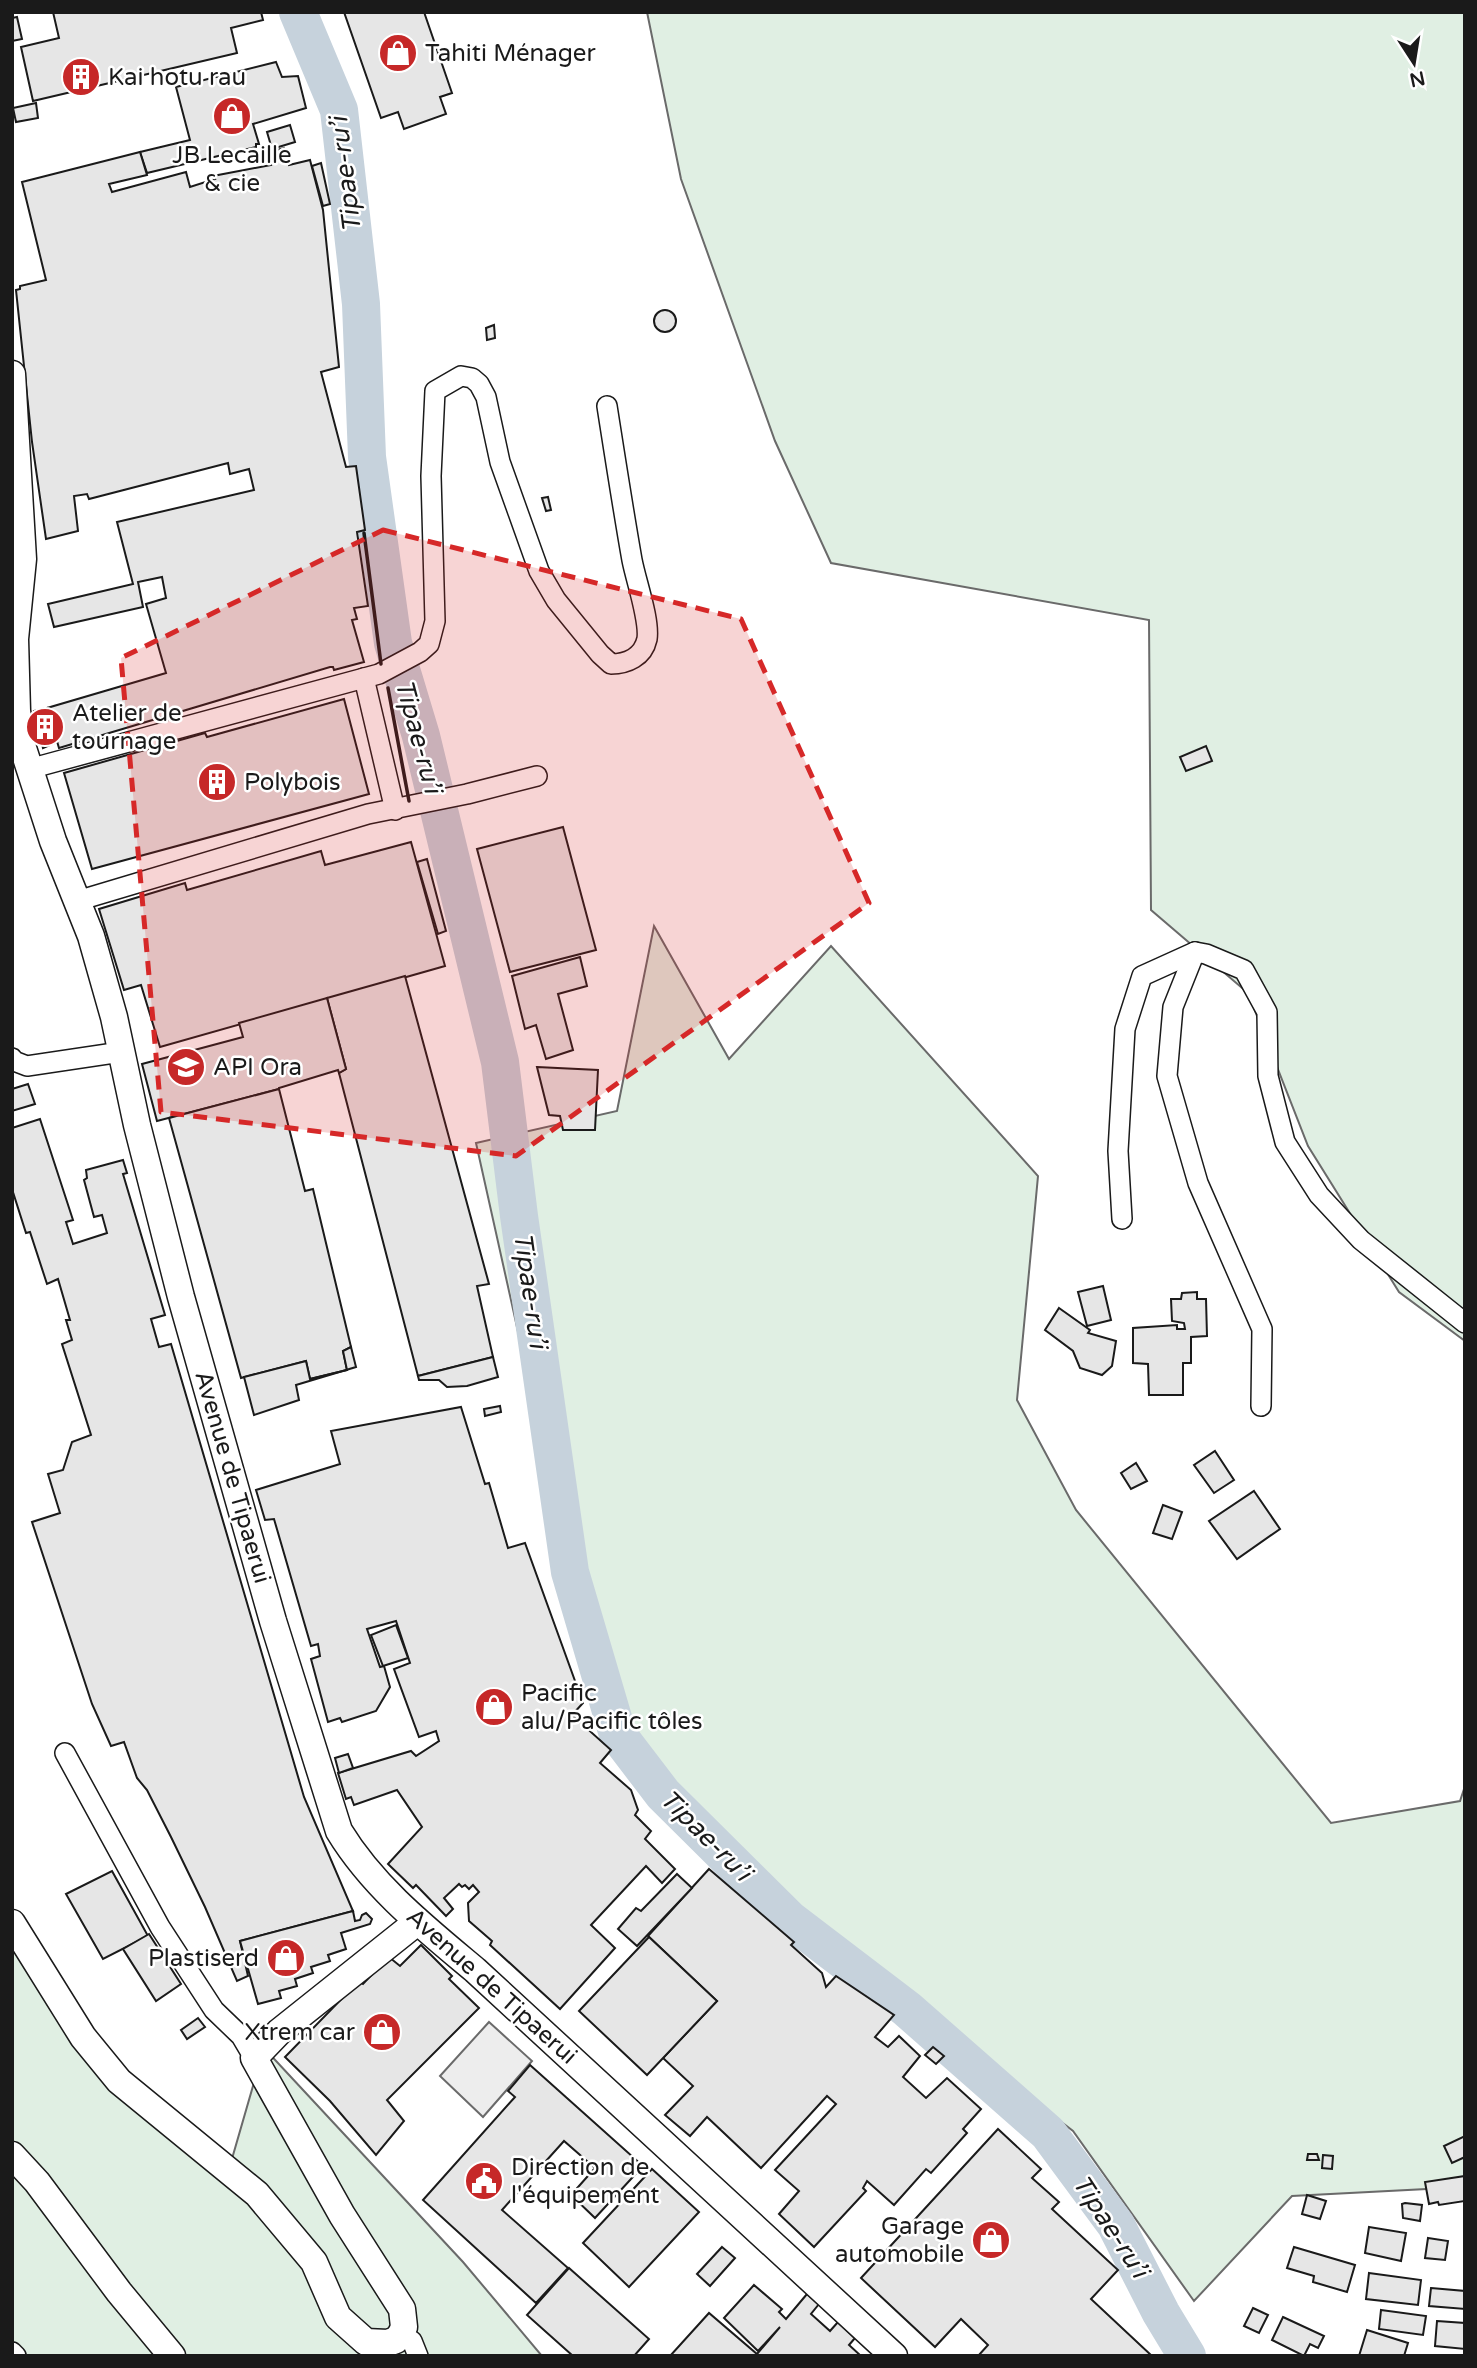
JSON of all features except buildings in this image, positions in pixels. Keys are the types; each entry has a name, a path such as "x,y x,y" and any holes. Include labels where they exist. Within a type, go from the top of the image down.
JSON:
{"main road":[{"name":"Avenue de Tipaerui","path":"12,374 23,559 15,639 17,711 22,745 52,841 91,936 114,1017 137,1125 181,1297 273,1621 339,1831 351,1850 417,1922 475,1970 894,2356"},
{"path":"12,1923 83,2037 119,2081 257,2194 314,2262 338,2317 366,2342 388,2343 396,2340 404,2327 402,2309 342,2215 254,2058 279,2032 417,1922"},
{"path":"12,2155 37,2182 119,2292 172,2356"}],"street":[{"path":"29,769 371,676 404,662 429,644 435,621 431,476 436,391 461,376 472,378 486,397 500,462 548,589 588,640 611,664 623,664 640,654 646,642 647,630 632,562 607,406"},
{"path":"371,676 395,810"},
{"path":"77,901 368,814 422,805 537,776"},
{"path":"1195,952 1173,1007 1167,1076 1198,1184 1262,1329 1261,1406"},
{"path":"1122,1219 1118,1152 1125,1028 1142,976 1195,952 1206,954 1244,970 1267,1012 1268,1076 1285,1142 1319,1195 1361,1240 1465,1323"},
{"path":"12,1058 27,1066 121,1052"},
{"path":"65,1753 160,1927 214,2010 241,2036 254,2058"},
{"path":"401,2334 412,2341 418,2356"}],"highlighted area":[{"path":"383,530 741,619 869,903 516,1156 161,1112 121,658"}],"green space":[{"path":"647,12 1465,12 1465,1341 1399,1292 1308,1146 1248,993 1151,910 1149,620 831,563 775,441 681,179"},
{"path":"654,926 729,1059 831,946 1038,1176 1017,1400 1076,1510 1331,1823 1460,1801 1465,1786 1465,2187 1292,2196 1194,2301 1073,2131 795,1916 696,1825 617,1720 565,1592 548,1519 535,1408 476,1143 617,1111"},
{"path":"12,1925 86,2031 227,2176 264,2048 463,2262 542,2356 12,2356"}],"shaded area":[{"path":"489,2022 532,2061 483,2117 440,2076"}],"waterway":[{"name":"Tipae-ru’i","path":"298,12 339,110 361,304 367,457 393,643 421,736 500,1062 519,1216 570,1572 618,1735 663,1794 789,1919 907,2009 1048,2133 1116,2225 1161,2313 1187,2356"}],"wall":[{"path":"364,533 381,664"},
{"path":"388,688 409,801"}],"place":[{"name":"Tahiti Ménager","path":"398,53"},
{"name":"Kai hotu rau","path":"81,77"},
{"name":"JB Lecaille & cie","path":"232,116"},
{"name":"Atelier de tournage","path":"45,727"},
{"name":"Polybois","path":"217,782"},
{"name":"API Ora","path":"186,1067"},
{"name":"Pacific alu/Pacific tôles","path":"494,1707"},
{"name":"Plastiserd","path":"286,1958"},
{"name":"Xtrem car","path":"382,2032"},
{"name":"Direction de l'équipement","path":"484,2181"},
{"name":"Garage automobile","path":"991,2240"}]}
